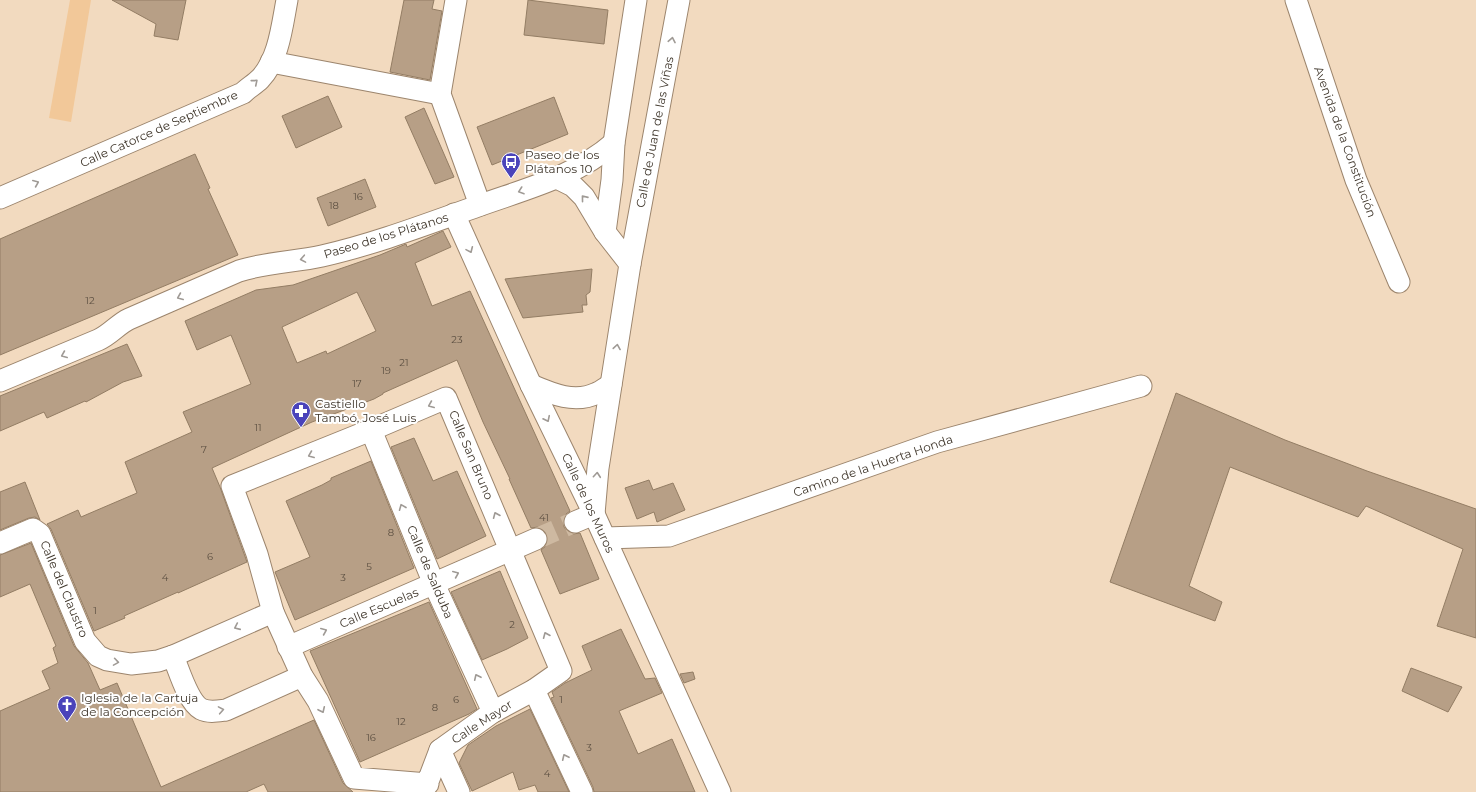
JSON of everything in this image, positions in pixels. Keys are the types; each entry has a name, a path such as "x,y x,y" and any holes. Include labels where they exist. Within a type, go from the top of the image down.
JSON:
{"street":[{"name":"Calle Catorce de Septiembre","path":"0,198 243,93 260,78 271,62 280,39 287,0"},
{"path":"456,0 440,94 480,205"},
{"path":"605,232 612,180 614,143 636,0"},
{"name":"Calle de Juan de las Viñas","path":"584,518 598,468 630,264 679,0"},
{"name":"Avenida de la Constitución","path":"1296,0 1356,180 1399,282"},
{"path":"271,62 440,94"},
{"name":"Paseo de los Plátanos","path":"0,380 105,337 129,318 240,271 255,266 299,260 349,249 454,214 558,178 593,160 614,143"},
{"path":"558,178 572,186 584,197 605,232 630,264"},
{"name":"Calle de los Muros","path":"454,214 531,385 584,518 605,538 720,792"},
{"path":"531,385 566,398 597,394 611,385"},
{"name":"Camino de la Huerta Honda","path":"605,538 669,536 937,442 1141,386"},
{"name":"Calle San Bruno","path":"273,612 257,554 232,486 446,398 512,551 561,671"},
{"name":"Calle de Salduba","path":"371,430 434,584 493,712"},
{"name":"Calle del Claustro","path":"0,543 33,529 40,534 86,641 98,656 107,660 131,664 158,661 173,656"},
{"name":"Calle Escuelas","path":"288,647 512,551 536,539"},
{"path":"302,676 226,710 216,712 208,711 201,709 193,702 173,656 273,612 302,676 318,701 354,778 426,788"},
{"name":"Calle Mayor","path":"426,788 440,750 493,712 534,690 561,671"},
{"path":"534,690 582,792"},
{"path":"440,750 459,792"}],"shaded area":[{"path":"70,0 91,0 71,122 49,118"}],"building":[{"path":"112,0 186,0 178,40 154,36 156,24"},
{"path":"404,0 434,0 432,9 442,11 430,80 390,72"},
{"path":"528,0 608,10 604,44 524,35"},
{"path":"328,96 342,127 296,148 282,116"},
{"path":"554,97 568,134 492,165 477,127"},
{"path":"424,108 454,177 435,184 405,117"},
{"path":"195,154 210,188 208,189 238,255 0,355 0,239"},
{"path":"365,179 376,207 328,226 317,198"},
{"path":"443,231 451,247 415,263 432,306 470,291 570,511 566,514 563,520 564,527 567,531 573,534 580,533 599,579 560,594 541,550 546,546 548,541 547,534 543,529 538,527 531,528 457,360 383,393 374,399 312,422 212,468 247,562 124,616 125,618 94,631 51,529 47,524 78,510 81,517 137,493 125,462 192,432 183,412 251,384 231,335 197,350 185,321 256,290 293,285 380,255 406,244 407,247","holes":["357,292 376,331 327,354 326,351 297,363 282,327"]},
{"path":"592,269 590,292 586,295 587,305 582,305 583,312 523,318 505,279"},
{"path":"127,344 142,376 123,382 86,402 85,401 47,418 44,412 0,431 0,396"},
{"path":"1176,393 1285,440 1367,471 1476,509 1476,638 1437,626 1463,549 1366,506 1358,517 1230,467 1189,586 1222,602 1215,621 1110,582"},
{"path":"414,438 433,481 457,471 486,536 437,559 391,447"},
{"path":"371,461 414,568 295,620 275,572 310,557 286,501 322,485 331,480 331,478"},
{"path":"649,480 653,490 673,483 685,510 657,522 654,512 637,519 625,488"},
{"path":"25,482 40,520 35,517 29,518 0,530 0,492"},
{"path":"31,543 74,646 88,663 100,690 117,683 161,787 314,720 343,783 353,792 268,792 264,784 246,792 0,792 0,711 50,689 42,671 58,663 53,648 56,646 30,584 0,597 0,555"},
{"path":"500,571 528,638 482,660 451,592"},
{"path":"429,602 477,709 469,714 360,762 310,651"},
{"path":"621,629 645,679 655,678 662,693 619,711 638,754 672,739 695,792 594,792 551,698 554,697 552,692 565,683 592,670 582,646"},
{"path":"1411,668 1462,687 1448,712 1402,691"},
{"path":"693,672 695,679 684,683 680,674"},
{"path":"530,709 569,792 538,792 535,785 519,790 513,772 472,791 459,763 468,745 496,726"}],"tunnel":[{"path":"536,539 575,522"}],"place":[{"name":"Paseo de los Plátanos 10","path":"511,179"},
{"name":"Castiello Tambó, José Luis","path":"301,428"},
{"name":"Iglesia de la Cartuja de la Concepción","path":"67,722"}]}
